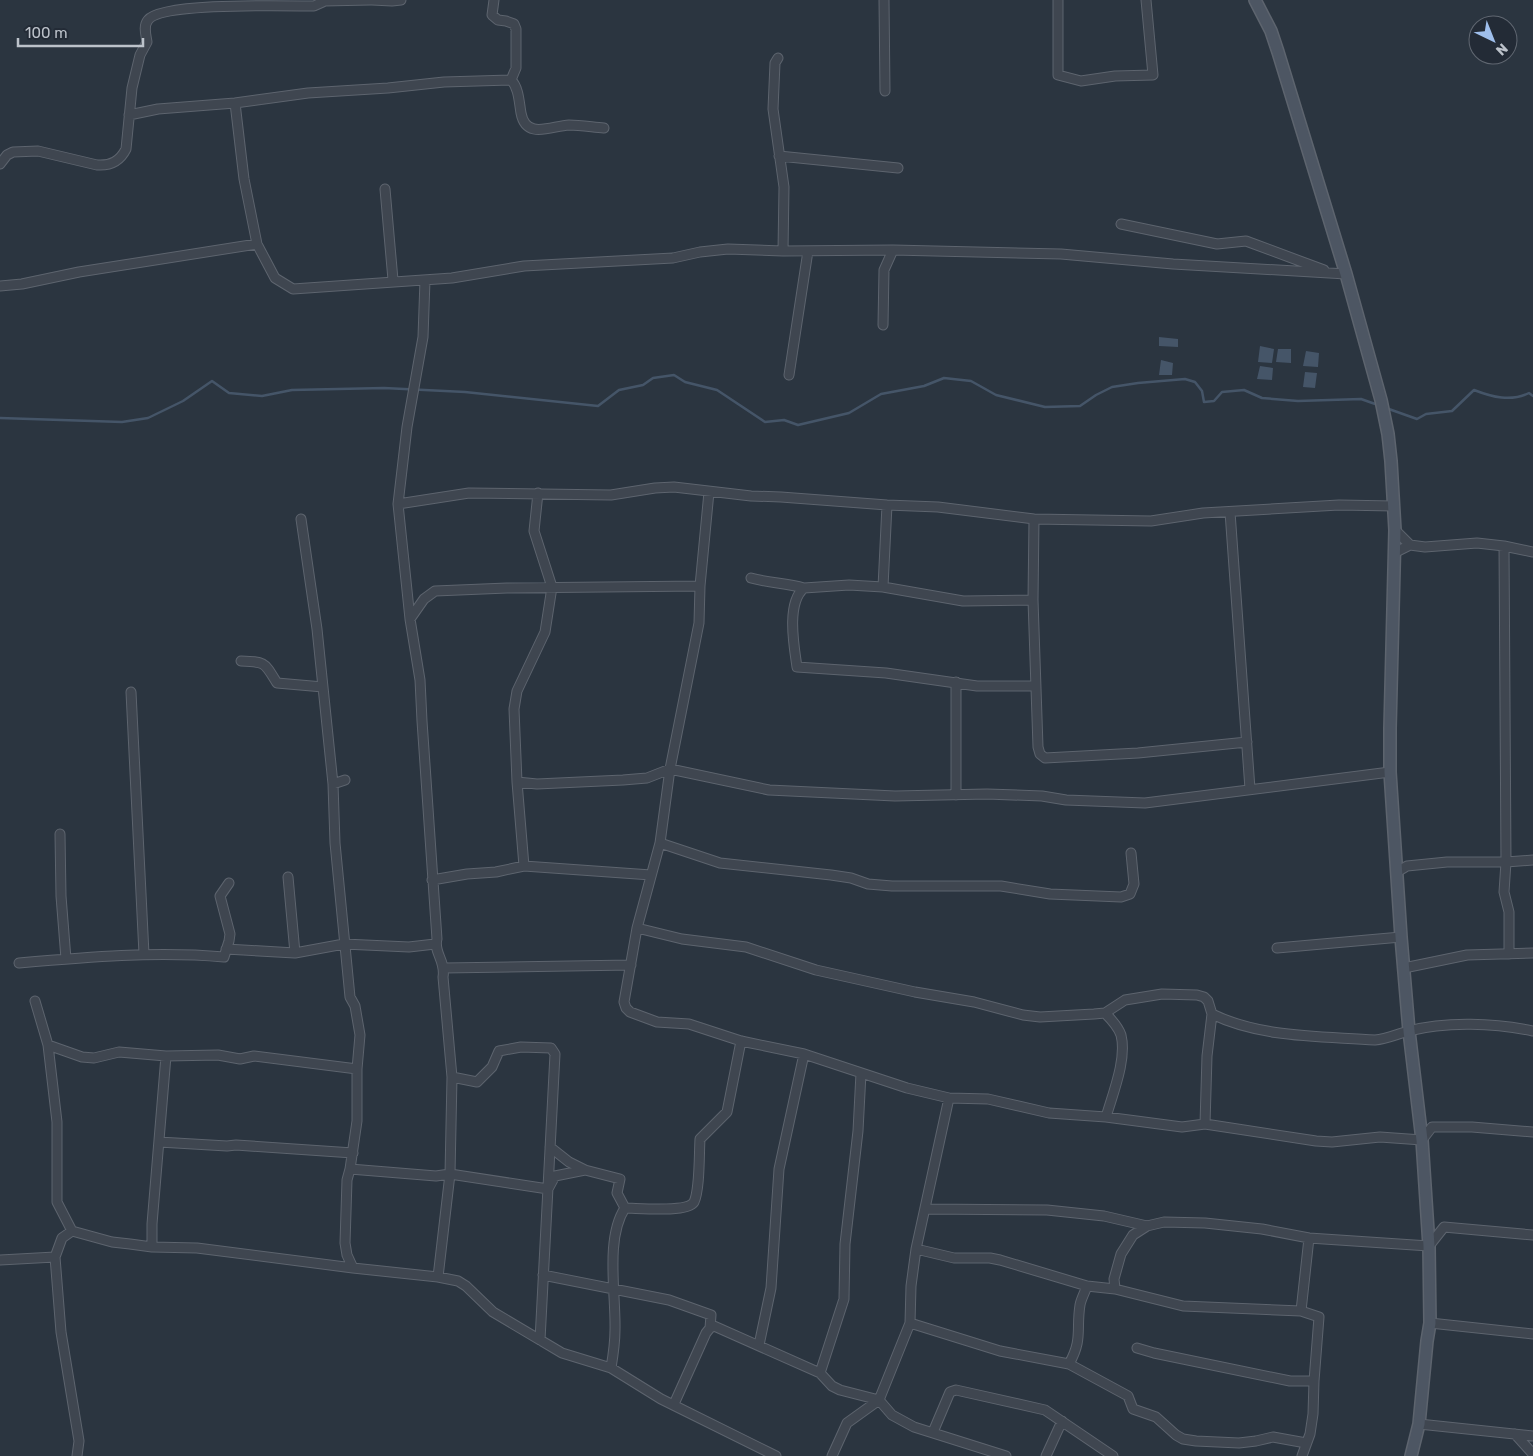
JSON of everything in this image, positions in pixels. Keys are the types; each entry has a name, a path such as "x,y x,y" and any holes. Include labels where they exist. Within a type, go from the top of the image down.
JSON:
{"main road":[{"path":"1255,0 1271,31 1278,52 1346,274 1384,417 1391,461 1395,530 1390,772 1401,937 1409,1030 1422,1140 1429,1246 1430,1323 1419,1424 1411,1456"}],"street":[{"path":"0,164 7,154 38,151 97,165 107,166 116,162 126,149 132,88 140,55 147,42 145,30 148,20 155,14 192,8 314,6 324,0 402,0"},
{"path":"494,0 492,15 498,20 506,20 514,24 516,29 516,68 510,80"},
{"path":"884,0 885,91"},
{"path":"1058,0 1058,75 1081,81 1115,76 1152,75 1146,0"},
{"path":"778,58 774,63 773,108 784,187 783,251"},
{"path":"129,115 158,109 235,103 308,93 444,82 510,80 515,85 522,120 528,127 544,130 568,125 604,128"},
{"path":"235,103 244,178 258,244 275,278 293,288 393,280 452,278 524,266 673,258 700,252 728,249 1061,254 1173,264 1346,274"},
{"path":"779,156 898,168"},
{"path":"386,189 393,280"},
{"path":"1121,224 1217,244 1246,241 1302,261 1331,274"},
{"path":"0,286 22,284 79,272 258,244"},
{"path":"883,325 884,270 892,250"},
{"path":"789,375 808,251"},
{"path":"425,280 423,338 407,427 398,504 410,620 420,680 437,939 435,944 444,968 443,976 452,1077 450,1174 438,1277"},
{"path":"398,504 469,493 611,495 655,488 674,488 887,506 938,506 1034,519 1151,521 1204,513 1339,505 1394,506"},
{"path":"709,492 700,586 699,623 670,769 660,843 637,928 624,1002 630,1012 658,1022 689,1024 741,1041 804,1054 907,1088 949,1098 988,1099 1049,1113 1106,1117 1182,1127 1205,1124 1332,1142 1380,1137 1422,1140 1432,1127 1472,1127 1533,1132"},
{"path":"524,866 517,782 514,709 517,691 545,632 552,587 534,531 538,493"},
{"path":"883,587 887,506"},
{"path":"1230,512 1250,789"},
{"path":"301,519 318,629 333,784 334,843 350,997 355,1006 360,1035 357,1069 358,1121 347,1180 345,1243 353,1268"},
{"path":"1034,519 1035,686 1040,754 1045,758 1138,753 1247,742"},
{"path":"1395,530 1410,545"},
{"path":"1394,553 1410,545 1425,547 1477,543 1533,552"},
{"path":"1504,546 1506,862 1504,892 1509,912 1509,954"},
{"path":"751,578 767,582 786,583 804,588 849,585 883,587 963,600 1033,600"},
{"path":"410,620 424,599 435,591 552,587 700,586"},
{"path":"804,588 798,593 795,602 792,633 797,667 881,673 977,686 1035,686"},
{"path":"241,661 265,664 277,683 323,686"},
{"path":"956,682 956,795"},
{"path":"131,692 144,954"},
{"path":"517,782 537,784 623,780 646,778 670,769 769,790 895,796 1042,796 1066,800 1145,803 1390,772"},
{"path":"333,784 345,780"},
{"path":"60,834 61,896 66,959"},
{"path":"660,843 720,863 831,875 851,878 868,884 892,886 1001,886 1050,894 1121,897 1130,894 1134,884 1131,853"},
{"path":"1397,872 1407,866 1447,862 1533,860"},
{"path":"432,880 467,874 496,872 524,866 652,875"},
{"path":"288,877 295,953"},
{"path":"19,963 144,954 224,956 230,934 220,896 229,883"},
{"path":"637,928 682,939 746,947 816,970 915,992 974,1002 1023,1016 1040,1017 1105,1012 1125,1000 1162,994 1204,997 1208,1001 1212,1014 1205,1124"},
{"path":"1277,948 1401,937"},
{"path":"226,949 295,953 344,944 409,947 435,944"},
{"path":"1404,968 1467,955 1533,953"},
{"path":"444,968 631,965"},
{"path":"35,1001 48,1045 57,1122 57,1202 72,1232"},
{"path":"1105,1012 1121,1034 1123,1056 1106,1117"},
{"path":"1212,1014 1229,1023 1283,1033 1375,1040 1385,1039 1409,1030 1449,1025 1515,1027 1533,1031"},
{"path":"625,1208 680,1209 694,1202 697,1188 700,1139 727,1112 741,1041"},
{"path":"48,1045 82,1057 94,1058 119,1052 166,1056 218,1055 240,1059 254,1056 357,1069"},
{"path":"452,1077 477,1082 492,1067 499,1051 521,1047 551,1048 555,1054 540,1340"},
{"path":"758,1345 771,1288 779,1170 804,1054"},
{"path":"152,1247 152,1224 166,1056"},
{"path":"820,1373 844,1299 844,1244 858,1131 861,1073"},
{"path":"832,1456 847,1423 879,1400 910,1324 911,1286 916,1249 949,1098"},
{"path":"159,1142 353,1153"},
{"path":"550,1147 569,1162 585,1170 620,1179 617,1193 625,1208"},
{"path":"350,1169 436,1176 450,1174 548,1189"},
{"path":"548,1189 555,1176 585,1170"},
{"path":"611,1368 615,1331 613,1290 614,1245 619,1220 625,1208"},
{"path":"925,1209 1047,1210 1104,1216 1147,1226"},
{"path":"1115,1289 1114,1279 1121,1254 1133,1235 1147,1226 1164,1222 1206,1223 1262,1229 1309,1238 1429,1246 1444,1227 1533,1235"},
{"path":"77,1456 79,1441 61,1332 56,1257 62,1238 72,1232 112,1242 152,1247 197,1248 458,1281 466,1286 493,1312 562,1353 611,1368 661,1399 776,1456"},
{"path":"1302,1311 1309,1238"},
{"path":"916,1249 954,1258 990,1258 1000,1260 1087,1286 1115,1289 1183,1306 1302,1311 1319,1317 1314,1381 1314,1414 1302,1456"},
{"path":"0,1260 56,1257"},
{"path":"543,1275 669,1300 711,1315 710,1328 674,1404"},
{"path":"1070,1364 1079,1340 1080,1305 1087,1286"},
{"path":"1430,1323 1533,1334"},
{"path":"910,1324 1000,1351 1070,1364 1128,1396 1133,1409 1156,1417 1183,1439 1239,1443 1273,1437 1306,1443"},
{"path":"710,1328 714,1326 820,1373 832,1386 840,1390 879,1400 892,1415 914,1427 1006,1456"},
{"path":"1137,1348 1290,1381 1314,1381"},
{"path":"933,1432 950,1392 956,1390 1045,1410 1113,1456"},
{"path":"1046,1456 1062,1421"},
{"path":"1419,1424 1533,1436"},
{"path":"1515,1434 1533,1454"}],"water":[{"path":"1159,337 1178,339 1178,347 1159,346"},
{"path":"1260,346 1274,349 1272,363 1258,362"},
{"path":"1278,349 1291,349 1291,363 1276,362"},
{"path":"1306,351 1319,353 1318,367 1303,366"},
{"path":"1161,360 1173,363 1172,375 1159,375"},
{"path":"1260,366 1273,368 1272,380 1257,379"},
{"path":"1305,372 1317,373 1315,388 1303,387"}],"waterway":[{"path":"0,418 122,422 148,418 183,401 212,381 229,393 262,396 292,390 384,388 465,392 598,406 619,390 643,385 653,378 674,375 685,382 717,390 765,422 784,420 798,425 849,413 881,394 924,386 944,378 971,381 996,395 1045,407 1080,406 1112,387 1185,379 1195,382 1202,391 1204,402 1214,401 1222,392 1244,390 1262,398 1298,401 1361,399 1378,405"},
{"path":"1386,408 1417,419 1426,414 1452,411 1474,390 1502,398 1522,396 1529,393 1533,396"}]}
